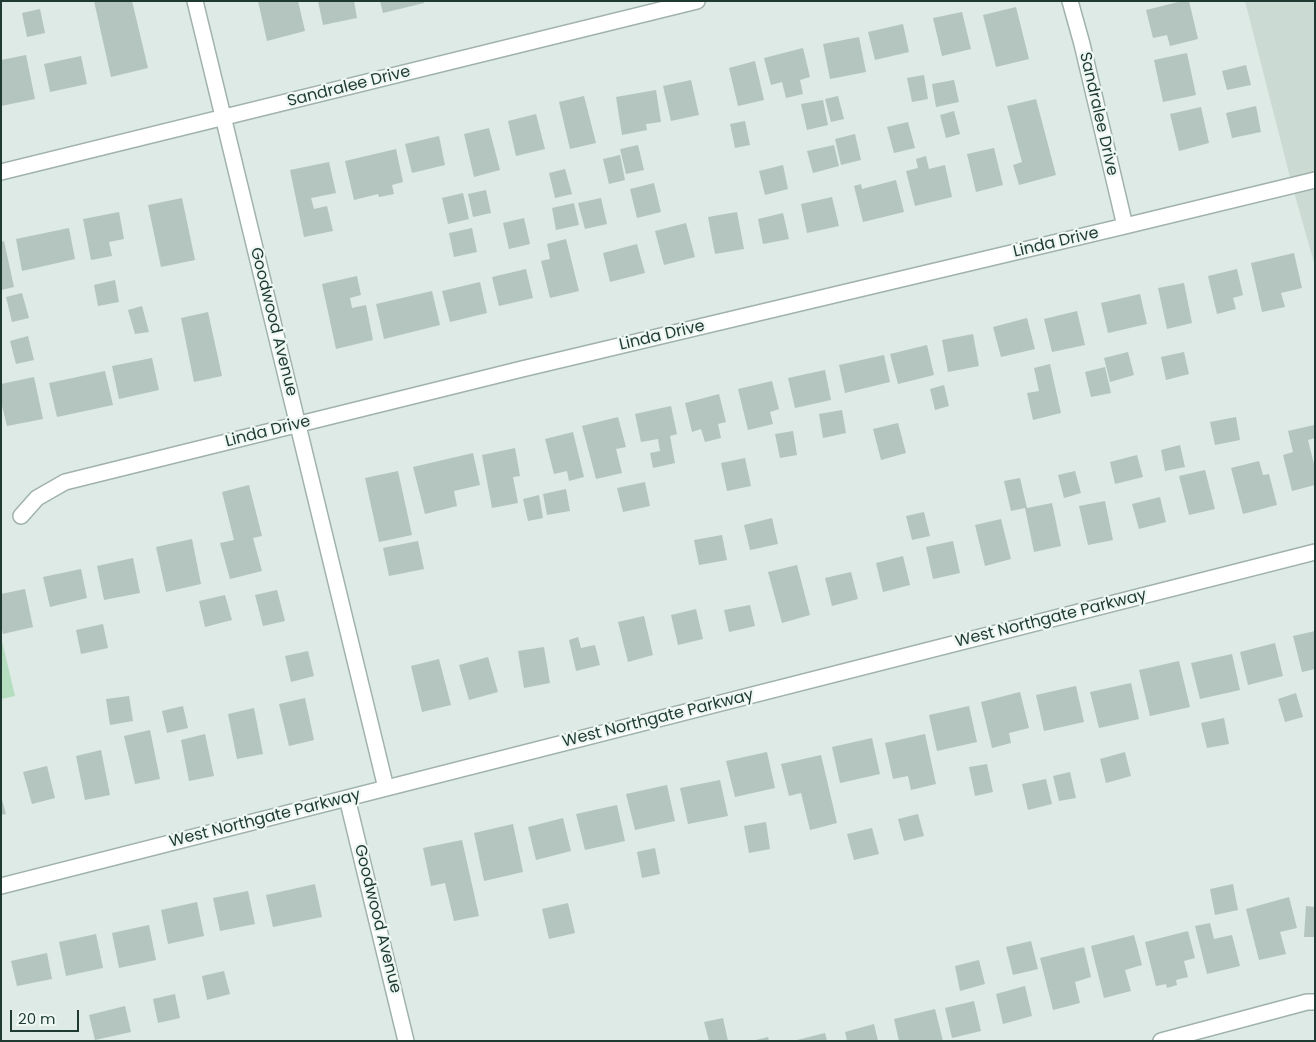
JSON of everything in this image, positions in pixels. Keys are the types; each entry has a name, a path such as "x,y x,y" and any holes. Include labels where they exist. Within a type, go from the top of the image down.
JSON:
{"street":[{"name":"Goodwood Avenue","path":"195,1 386,788"},
{"name":"Sandralee Drive","path":"1,172 697,1"},
{"name":"Sandralee Drive","path":"1070,1 1126,226"},
{"name":"Linda Drive","path":"21,516 37,498 64,482 522,369 1315,180"},
{"name":"West Northgate Parkway","path":"1,886 1315,552"},
{"name":"Goodwood Avenue","path":"347,798 406,1041"},
{"path":"1161,1041 1306,1002 1315,1002"}],"shaded area":[{"path":"1245,1 1315,1 1315,266 1292,185"}],"green space":[{"path":"1,637 15,696 1,699"}],"building":[{"path":"94,1 132,1 148,68 111,77"},
{"path":"258,1 298,1 305,31 267,41"},
{"path":"318,1 354,1 357,18 323,25"},
{"path":"380,1 424,1 424,3 383,13"},
{"path":"1189,1 1198,39 1170,46 1167,35 1153,38 1146,10"},
{"path":"1016,7 1029,59 996,67 983,15"},
{"path":"40,9 45,33 27,37 22,13"},
{"path":"962,12 971,49 942,56 933,18"},
{"path":"903,24 909,52 875,60 868,32"},
{"path":"859,37 866,72 830,79 823,44"},
{"path":"803,48 810,77 800,80 803,94 786,98 782,82 771,85 764,58"},
{"path":"1187,53 1196,95 1163,102 1154,60"},
{"path":"26,55 35,99 1,106 1,60"},
{"path":"81,56 87,84 50,92 44,64"},
{"path":"755,61 764,100 738,106 729,68"},
{"path":"1246,65 1251,85 1227,90 1222,71"},
{"path":"924,75 928,99 912,102 907,78"},
{"path":"691,80 699,115 671,121 663,86"},
{"path":"954,80 959,102 936,107 932,84"},
{"path":"656,90 661,122 646,124 647,130 622,135 616,97"},
{"path":"584,96 596,143 570,149 559,102"},
{"path":"838,96 844,119 831,122 825,99"},
{"path":"1036,99 1056,175 1019,185 1013,165 1022,162 1007,106"},
{"path":"823,100 828,125 807,130 801,104"},
{"path":"1256,106 1261,132 1232,138 1226,113"},
{"path":"1201,107 1209,143 1179,151 1170,114"},
{"path":"954,111 960,134 946,138 940,115"},
{"path":"536,114 545,149 516,156 508,121"},
{"path":"745,121 750,145 735,148 730,124"},
{"path":"908,122 915,148 894,153 887,127"},
{"path":"489,128 500,170 474,177 464,134"},
{"path":"855,134 861,160 841,165 835,139"},
{"path":"439,136 445,165 412,173 405,144"},
{"path":"638,145 644,170 626,174 620,149"},
{"path":"834,145 839,166 813,173 807,151"},
{"path":"994,148 1003,185 976,192 967,154"},
{"path":"396,149 403,182 392,185 394,194 379,197 378,194 354,200 345,161"},
{"path":"620,155 625,180 609,184 603,159"},
{"path":"926,156 929,169 945,165 952,197 915,206 906,171 918,168 916,159"},
{"path":"329,162 336,193 311,198 314,209 327,206 333,231 304,237 290,170"},
{"path":"783,165 788,189 765,195 759,171"},
{"path":"565,169 572,194 555,198 549,173"},
{"path":"896,180 904,212 863,222 854,186 861,184 862,189"},
{"path":"654,183 661,212 637,218 630,189"},
{"path":"486,190 491,213 473,217 468,194"},
{"path":"463,193 469,219 448,224 442,198"},
{"path":"832,197 839,226 807,233 801,204"},
{"path":"182,198 195,260 161,267 148,205"},
{"path":"601,198 607,224 585,229 578,203"},
{"path":"574,203 579,225 556,230 552,208"},
{"path":"119,212 124,239 109,242 112,256 91,260 83,219"},
{"path":"737,212 744,249 715,254 708,217"},
{"path":"783,213 789,239 763,244 758,219"},
{"path":"524,218 530,244 509,249 503,223"},
{"path":"686,223 695,257 664,265 655,231"},
{"path":"69,228 75,259 22,271 16,239"},
{"path":"472,228 477,252 454,257 449,233"},
{"path":"566,239 579,291 550,298 541,261 550,259 547,244"},
{"path":"4,241 14,287 1,290 1,242"},
{"path":"637,244 645,273 610,282 603,253"},
{"path":"1294,253 1302,288 1281,293 1285,307 1262,312 1251,263"},
{"path":"526,269 533,298 499,306 492,277"},
{"path":"1237,269 1243,295 1233,298 1236,309 1217,314 1208,276"},
{"path":"357,276 361,295 350,298 352,308 366,305 373,340 336,349 322,284"},
{"path":"115,280 119,302 98,306 94,285"},
{"path":"480,282 487,313 450,322 442,291"},
{"path":"1184,283 1192,323 1167,329 1158,288"},
{"path":"432,291 440,325 384,339 376,304"},
{"path":"22,293 29,318 12,322 6,297"},
{"path":"1140,294 1147,324 1108,333 1101,303"},
{"path":"142,306 149,332 135,334 128,310"},
{"path":"1077,311 1085,345 1052,352 1044,319"},
{"path":"208,312 222,376 194,382 181,318"},
{"path":"1027,318 1035,349 1001,357 993,327"},
{"path":"973,334 979,366 948,372 942,340"},
{"path":"28,336 34,360 16,364 10,341"},
{"path":"927,345 934,375 898,384 890,354"},
{"path":"1128,352 1134,375 1110,382 1104,358"},
{"path":"1184,352 1189,374 1166,380 1161,357"},
{"path":"884,355 890,382 845,393 839,365"},
{"path":"152,358 159,390 119,399 112,366"},
{"path":"1050,364 1061,413 1033,420 1027,393 1039,391 1034,368"},
{"path":"1105,367 1111,393 1091,397 1085,372"},
{"path":"825,370 831,400 795,408 788,378"},
{"path":"105,371 113,405 57,417 49,383"},
{"path":"34,377 43,419 7,426 1,402 1,384"},
{"path":"772,381 779,409 770,412 773,424 748,430 738,389"},
{"path":"944,385 949,406 935,410 930,389"},
{"path":"719,394 726,422 718,424 721,438 705,442 701,429 692,432 685,403"},
{"path":"671,406 677,434 670,436 675,463 653,468 650,453 660,451 658,439 641,442 635,414"},
{"path":"842,410 846,433 823,438 819,414"},
{"path":"618,417 626,447 616,449 622,473 596,479 582,426"},
{"path":"1236,417 1240,440 1215,445 1210,422"},
{"path":"898,423 906,453 881,460 873,429"},
{"path":"1314,425 1315,438 1308,440 1315,468 1315,485 1292,491 1283,455 1293,452 1288,431"},
{"path":"793,431 797,455 780,458 775,434"},
{"path":"573,432 584,477 569,481 567,471 554,474 545,439"},
{"path":"1180,445 1185,467 1165,471 1161,450"},
{"path":"515,448 520,476 513,477 518,503 492,508 482,455"},
{"path":"473,453 480,485 454,491 457,506 425,514 413,467"},
{"path":"1137,455 1143,477 1115,484 1110,462"},
{"path":"745,458 751,486 727,491 721,463"},
{"path":"1259,461 1263,475 1269,474 1277,505 1243,514 1231,468"},
{"path":"1205,470 1215,509 1189,515 1179,476"},
{"path":"398,471 412,535 379,542 365,478"},
{"path":"1075,471 1081,493 1064,498 1058,475"},
{"path":"1020,478 1027,508 1052,503 1061,546 1034,552 1025,508 1011,511 1004,481"},
{"path":"645,482 650,506 623,512 617,488"},
{"path":"249,485 262,536 253,538 262,571 230,579 220,543 234,540 222,492"},
{"path":"566,489 570,511 547,515 543,494"},
{"path":"539,495 543,518 528,521 523,499"},
{"path":"1160,497 1166,522 1139,529 1132,504"},
{"path":"1105,501 1113,540 1088,545 1079,506"},
{"path":"924,512 930,536 912,540 906,516"},
{"path":"772,518 778,544 750,550 744,525"},
{"path":"1001,519 1011,559 985,566 975,525"},
{"path":"722,535 727,560 699,565 694,540"},
{"path":"192,539 201,584 166,592 156,547"},
{"path":"418,541 424,569 389,576 383,548"},
{"path":"953,541 960,573 933,579 926,547"},
{"path":"903,556 910,585 883,592 876,563"},
{"path":"133,558 140,593 104,600 97,566"},
{"path":"797,565 810,615 782,623 768,572"},
{"path":"81,569 87,598 50,607 43,577"},
{"path":"851,572 858,599 832,606 825,578"},
{"path":"25,589 33,627 3,634 1,625 1,594"},
{"path":"277,590 285,621 263,626 255,595"},
{"path":"225,595 232,620 205,627 199,601"},
{"path":"750,605 755,626 729,632 724,610"},
{"path":"696,609 703,639 678,645 671,615"},
{"path":"644,616 653,655 628,662 618,622"},
{"path":"103,624 108,648 81,654 76,630"},
{"path":"1315,631 1315,669 1302,672 1293,636"},
{"path":"578,637 581,648 595,645 600,665 576,671 569,640"},
{"path":"1275,643 1283,676 1248,685 1240,652"},
{"path":"544,647 550,683 524,688 518,651"},
{"path":"308,651 314,676 291,682 285,656"},
{"path":"1232,654 1240,690 1200,699 1191,663"},
{"path":"488,657 498,692 469,700 459,665"},
{"path":"439,659 451,705 422,712 411,666"},
{"path":"1179,661 1190,707 1150,716 1139,670"},
{"path":"1131,683 1139,719 1099,728 1090,692"},
{"path":"1076,686 1084,722 1044,731 1036,695"},
{"path":"1020,692 1029,728 1009,733 1011,743 992,748 981,702"},
{"path":"1296,693 1303,717 1285,722 1278,699"},
{"path":"129,696 133,721 110,725 106,699"},
{"path":"305,698 314,740 289,746 279,704"},
{"path":"183,706 188,728 167,733 162,711"},
{"path":"969,706 977,742 937,751 929,715"},
{"path":"254,708 263,754 237,759 228,714"},
{"path":"1224,718 1229,744 1207,748 1201,723"},
{"path":"150,730 160,779 135,784 124,736"},
{"path":"205,734 214,776 189,781 181,740"},
{"path":"925,734 936,784 911,790 908,776 893,779 885,743"},
{"path":"872,738 880,774 840,783 832,747"},
{"path":"101,750 110,795 85,800 76,756"},
{"path":"767,752 775,788 735,797 726,761"},
{"path":"1125,752 1131,776 1106,783 1100,759"},
{"path":"821,755 837,823 810,830 801,793 789,796 781,764"},
{"path":"987,764 993,792 975,796 969,767"},
{"path":"47,766 55,798 32,804 23,772"},
{"path":"1070,772 1076,798 1059,801 1053,776"},
{"path":"1046,779 1052,804 1028,810 1022,784"},
{"path":"720,780 728,816 688,824 680,788"},
{"path":"667,785 675,821 635,830 626,794"},
{"path":"1,796 6,814 1,815"},
{"path":"617,805 625,841 585,850 576,814"},
{"path":"918,814 924,836 904,841 898,819"},
{"path":"563,818 571,851 536,860 528,827"},
{"path":"766,822 770,849 749,853 744,826"},
{"path":"513,824 523,872 484,881 474,833"},
{"path":"872,828 879,854 854,860 847,834"},
{"path":"462,840 479,916 454,921 445,883 431,886 423,848"},
{"path":"655,848 660,874 642,878 637,852"},
{"path":"315,884 322,917 273,927 266,895"},
{"path":"1233,884 1238,910 1215,915 1210,889"},
{"path":"248,891 255,924 220,931 213,898"},
{"path":"1289,897 1297,928 1280,932 1286,954 1259,960 1246,909"},
{"path":"197,902 204,936 168,944 161,910"},
{"path":"568,903 575,933 549,939 542,909"},
{"path":"1306,906 1315,907 1315,937 1304,937"},
{"path":"1210,923 1214,939 1232,935 1240,966 1207,974 1195,926"},
{"path":"149,925 156,960 119,968 112,933"},
{"path":"1188,931 1195,958 1184,961 1188,977 1176,980 1177,985 1167,988 1166,984 1156,986 1145,942"},
{"path":"96,934 103,968 66,976 59,942"},
{"path":"1134,935 1142,965 1125,970 1131,991 1104,998 1091,946"},
{"path":"1031,941 1038,969 1013,975 1006,947"},
{"path":"1084,947 1091,977 1075,982 1080,1003 1053,1010 1040,958"},
{"path":"47,953 52,979 17,986 11,961"},
{"path":"979,960 985,984 960,991 955,966"},
{"path":"224,971 230,994 207,1000 202,976"},
{"path":"1025,986 1032,1016 1003,1024 996,994"},
{"path":"175,994 180,1018 158,1023 153,999"},
{"path":"974,1001 981,1031 952,1038 945,1008"},
{"path":"125,1006 131,1032 95,1040 89,1015"},
{"path":"935,1009 943,1041 899,1041 894,1019"},
{"path":"723,1018 728,1041 709,1041 704,1022"},
{"path":"874,1024 878,1041 847,1041 845,1032"},
{"path":"825,1033 827,1041 797,1041 797,1040"},
{"path":"768,1037 769,1041 756,1041 756,1040"}]}
